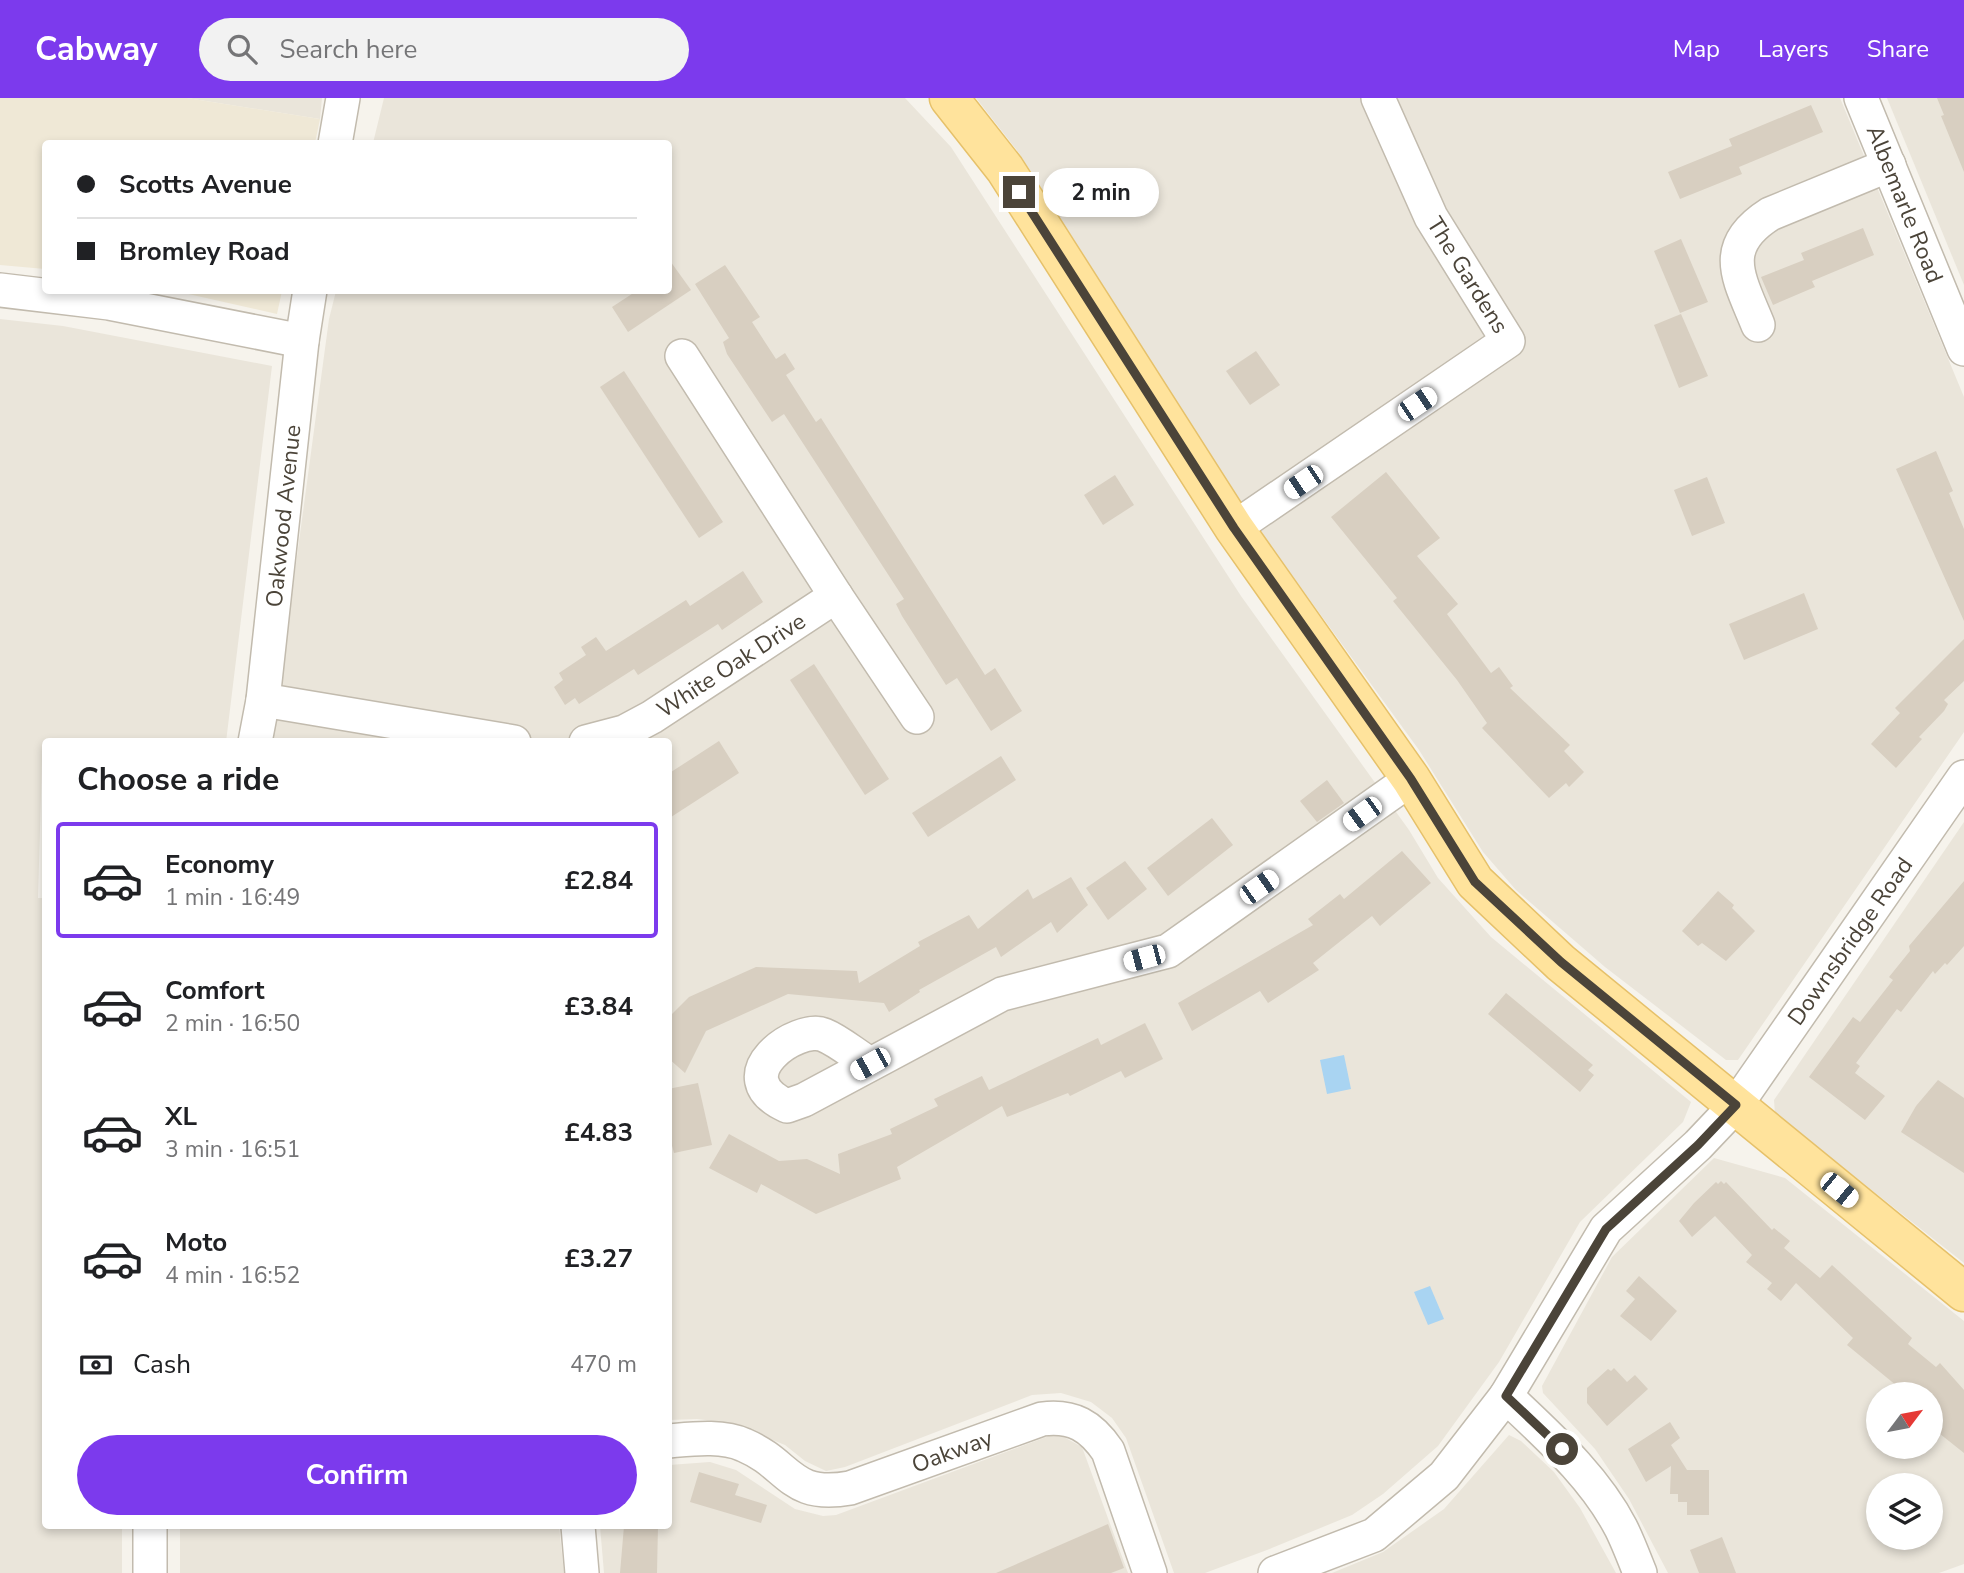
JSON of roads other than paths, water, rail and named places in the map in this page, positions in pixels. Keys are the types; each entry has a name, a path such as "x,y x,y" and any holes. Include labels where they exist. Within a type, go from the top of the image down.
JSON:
{"main road":[{"path":"948,98 1005,169 1234,528 1411,779 1475,882 1561,962 1964,1292"}],"street":[{"path":"336,140 343,98"},
{"name":"The Gardens","path":"1234,528 1508,341 1431,217 1378,98"},
{"name":"Albemarle Road","path":"1861,98 1964,349"},
{"path":"1758,325 1737,274 1736,256 1741,239 1753,225 1770,214 1889,165"},
{"path":"0,290 109,303 302,341"},
{"name":"Oakwood Avenue","path":"256,738 263,700 309,294"},
{"path":"682,356 917,717"},
{"name":"White Oak Drive","path":"601,738 624,732 652,717 836,596"},
{"path":"263,700 490,738"},
{"name":"Downsbridge Road","path":"1275,1573 1374,1535 1444,1476 1506,1396 1606,1229 1698,1145 1736,1105 1964,777"},
{"path":"870,1064 1002,994 1168,951 1411,779"},
{"path":"1506,1396 1562,1449 1598,1492 1621,1527 1640,1573"},
{"name":"Oakway","path":"672,1441 702,1438 743,1444 795,1482 811,1490 830,1491 850,1488 1042,1419 1061,1416 1081,1423 1096,1434 1108,1451 1150,1573"},
{"path":"150,1529 150,1573"},
{"path":"578,1529 582,1573"}],"water":[{"path":"1344,1055 1351,1089 1327,1094 1320,1060"},
{"path":"1430,1286 1444,1319 1428,1325 1414,1292"}]}
